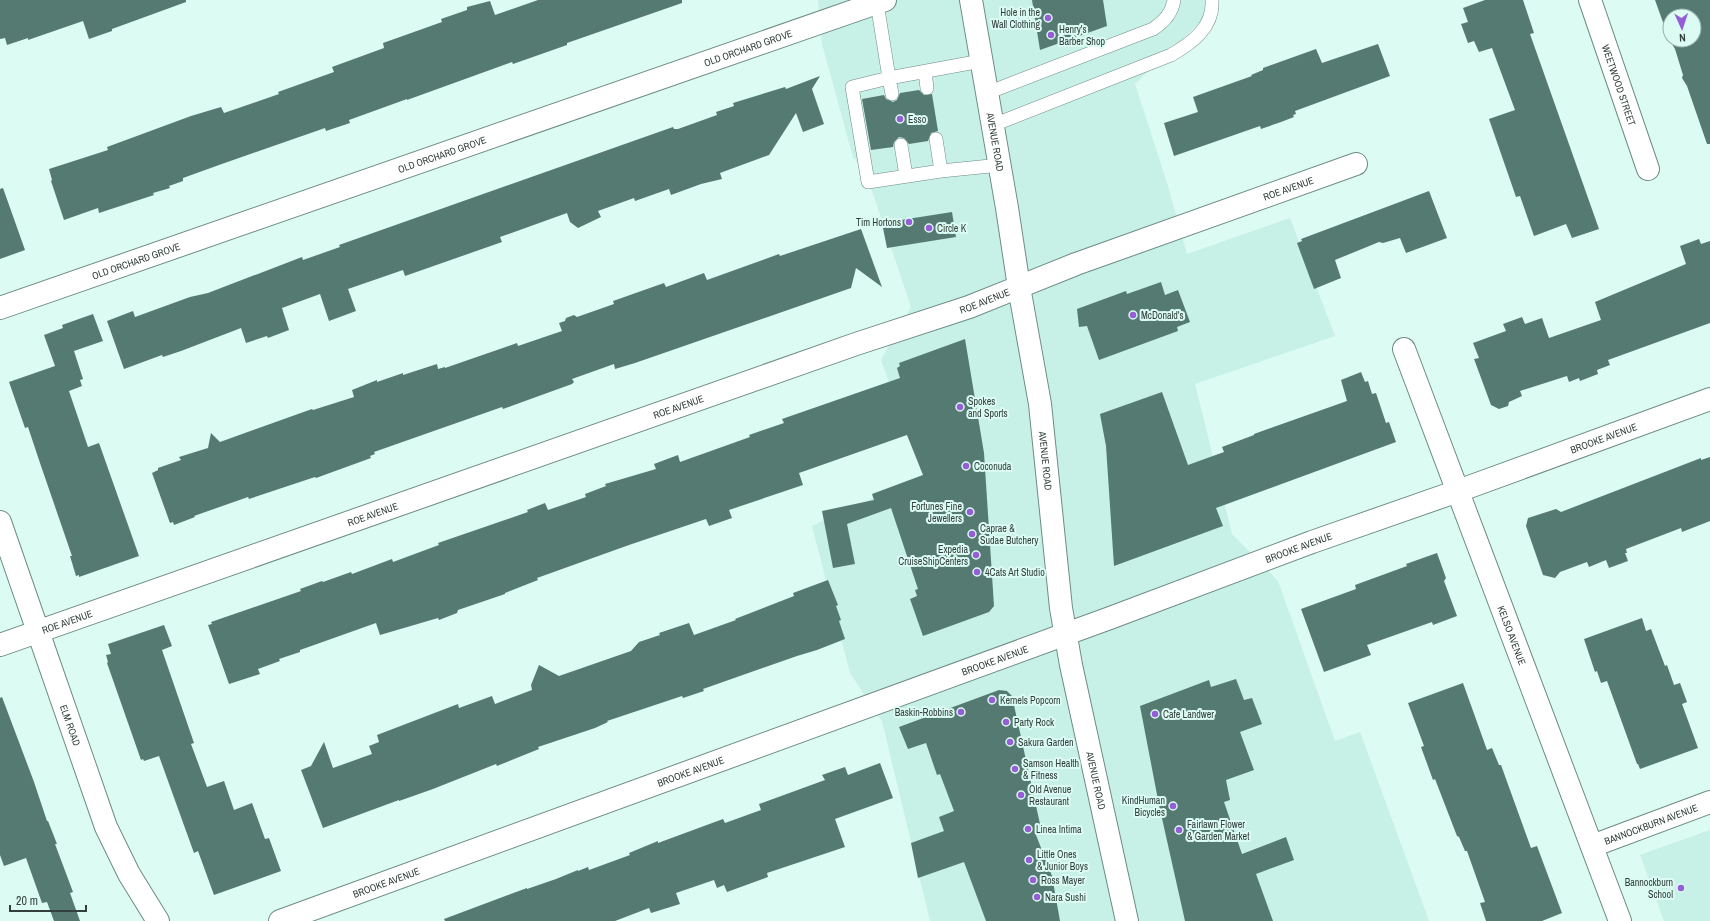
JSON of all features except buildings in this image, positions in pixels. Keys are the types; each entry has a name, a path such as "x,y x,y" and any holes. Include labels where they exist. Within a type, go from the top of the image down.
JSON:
{"street":[{"name":"AVENUE ROAD","path":"971,0 1040,404 1065,634 1128,921"},
{"name":"WEETWOOD STREET","path":"1590,0 1648,169"},
{"name":"OLD ORCHARD GROVE","path":"0,308 881,1"},
{"name":"ROE AVENUE","path":"0,645 856,344 969,307 1076,264 1356,164"},
{"name":"KELSO AVENUE","path":"1404,349 1620,921"},
{"name":"BROOKE AVENUE","path":"280,921 1065,634 1312,542 1458,491 1710,399"},
{"name":"ELM ROAD","path":"0,522 106,827 129,874 158,921"},
{"name":"BANNOCKBURN AVENUE","path":"1592,846 1710,802"}],"lane":[{"path":"986,93 1153,29 1161,24 1167,16 1174,0"},
{"path":"992,125 1171,55 1185,47 1203,30 1210,19 1212,0"},
{"path":"881,1 892,94"},
{"path":"981,61 889,78 852,87 868,182 941,171 1000,165"},
{"path":"924,72 927,88"},
{"path":"936,139 941,171"},
{"path":"901,145 906,176"}],"shaded area":[{"path":"818,0 1211,0 1212,11 1135,84 1168,186 1187,254 1290,218 1335,336 1195,384 1232,534 1278,581 1335,741 1360,732 1429,921 930,921 882,721 850,673 812,526 923,475 881,360 911,307 865,170 853,157 822,44"},
{"name":"Bannockburn School","path":"1710,830 1710,921 1664,921 1640,855"}],"place":[{"name":"Hole in the Wall Clothing","path":"1048,18"},
{"name":"Henry's Barber Shop","path":"1051,35"},
{"name":"Esso","path":"900,119"},
{"name":"Tim Hortons","path":"909,222"},
{"name":"Circle K","path":"929,228"},
{"name":"McDonald's","path":"1133,315"},
{"name":"Spokes and Sports","path":"960,407"},
{"name":"Coconuda","path":"966,466"},
{"name":"Fortunes Fine Jewellers","path":"970,512"},
{"name":"Caprae & Sudae Butchery","path":"972,534"},
{"name":"Expedia CruiseShipCenters","path":"976,555"},
{"name":"4Cats Art Studio","path":"977,572"},
{"name":"Kernels Popcorn","path":"992,700"},
{"name":"Baskin-Robbins","path":"961,712"},
{"name":"Cafe Landwer","path":"1155,714"},
{"name":"Party Rock","path":"1006,722"},
{"name":"Sakura Garden","path":"1010,742"},
{"name":"Samson Health & Fitness","path":"1015,769"},
{"name":"Old Avenue Restaurant","path":"1021,795"},
{"name":"KindHuman Bicycles","path":"1173,806"},
{"name":"Linea Intima","path":"1028,829"},
{"name":"Fairlawn Flower & Garden Market","path":"1179,830"},
{"name":"Little Ones & Junior Boys","path":"1029,860"},
{"name":"Ross Mayer","path":"1033,880"},
{"name":"Bannockburn School","path":"1681,888"},
{"name":"Nara Sushi","path":"1037,897"}]}
